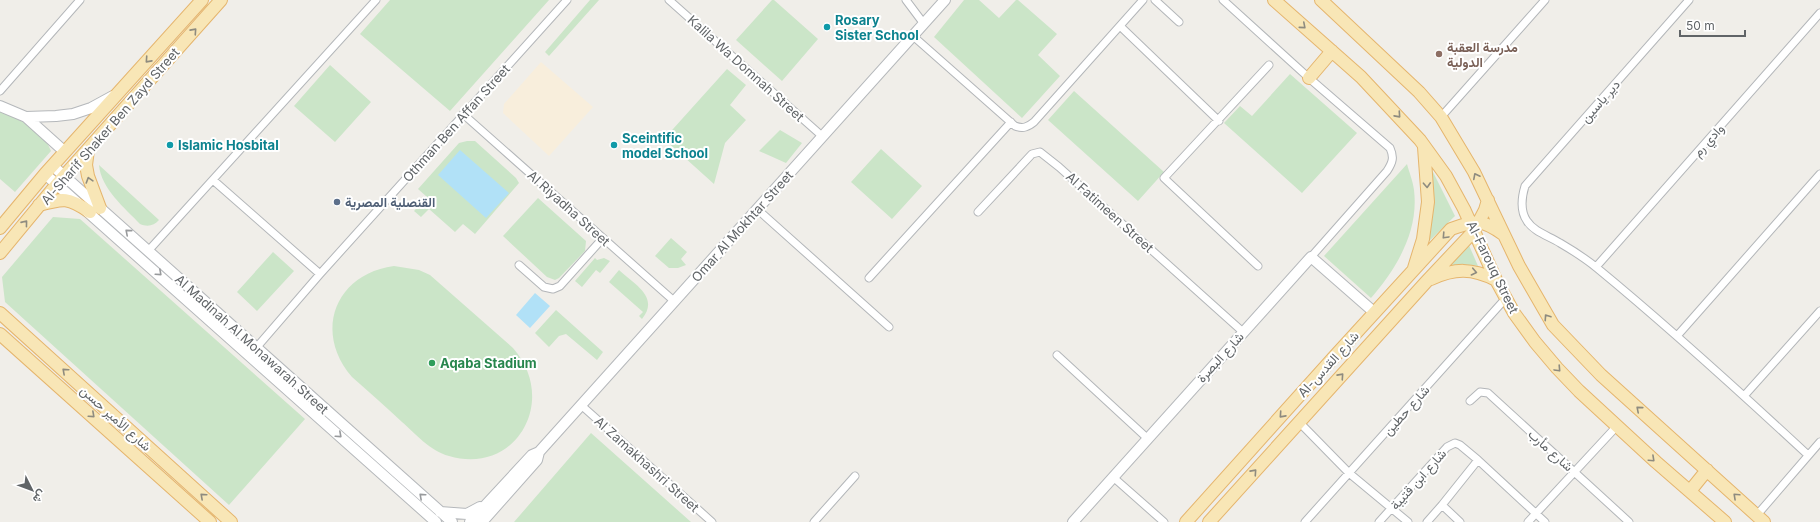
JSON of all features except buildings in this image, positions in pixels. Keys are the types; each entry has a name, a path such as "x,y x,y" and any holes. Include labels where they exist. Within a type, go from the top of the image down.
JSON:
{"main road":[{"name":"Al-Sharif Shaker Ben Zayd Street","path":"0,228 49,170 202,0"},
{"name":"Al-Sharif Shaker Ben Zayd Street","path":"0,253 39,205 221,0"},
{"name":"Omar Al Mokhtar Street","path":"491,505 532,455 539,452 945,0"},
{"name":"Al-Farouq Street","path":"1274,0 1332,51 1382,98 1424,147 1446,176 1475,225 1496,280 1514,313 1535,342 1557,368 1656,462 1725,522"},
{"name":"Al-Farouq Street","path":"1321,0 1419,92 1441,117 1474,172 1519,266 1553,325 1601,375 1761,519"},
{"path":"1309,78 1332,51"},
{"path":"26,117 73,114 90,108 118,93"},
{"path":"0,106 26,117 65,152"},
{"path":"1412,272 1423,240 1428,202 1424,147"},
{"path":"39,205 60,199 95,210 96,201 86,165 88,150"},
{"name":"Al Madinah Al Monawarah Street","path":"49,170 253,351 452,522"},
{"name":"Al-شارع القدس","path":"1209,522 1426,282 1475,225 1488,200"},
{"name":"Al Madinah Al Monawarah Street","path":"95,210 149,250 253,351 436,522"},
{"path":"1475,225 1494,227 1504,235"},
{"name":"Al-شارع القدس","path":"1186,522 1334,356 1451,229 1475,225"},
{"path":"1311,257 1375,313"},
{"name":"شارع البصرة","path":"1074,522 1147,438 1311,257"},
{"path":"1426,282 1443,273 1457,270 1485,274 1496,280"},
{"name":"شارع الأمير حسن","path":"0,313 231,522"},
{"name":"شارع الأمير حسن","path":"0,334 210,522"},
{"path":"1690,491 1707,470"},
{"path":"1225,479 1223,484 1225,489 1230,493 1236,493"},
{"path":"175,490 185,480"},
{"path":"1209,497 1217,497 1221,502 1221,509"},
{"path":"440,512 467,514 491,505"},
{"path":"470,522 491,505"},
{"path":"482,522 491,505"},
{"path":"491,505 491,522"}],"street":[{"path":"0,91 80,0"},
{"path":"149,250 376,0"},
{"name":"Othman Ben Affan Street","path":"253,351 463,114 567,0"},
{"name":"Kalila Wa Domnah Street","path":"669,0 822,136"},
{"path":"906,0 924,24"},
{"path":"913,36 1010,122 1020,128 1026,128 1034,122 1143,0"},
{"path":"1155,0 1179,22"},
{"path":"1224,0 1309,78 1390,148 1393,155 1393,162 1387,171 1311,257"},
{"path":"1441,117 1545,0"},
{"name":"دير ياسين","path":"1596,267 1559,242 1536,230 1527,222 1522,208 1525,186 1689,0"},
{"name":"وادي رم","path":"1596,267 1820,13"},
{"path":"1120,26 1219,121"},
{"path":"1258,266 1164,178 1219,121 1269,65"},
{"name":"Al Riyadha Street","path":"463,114 674,301"},
{"path":"869,278 1010,122"},
{"name":"Al Fatimeen Street","path":"978,212 1032,154 1040,152 1060,167 1243,332"},
{"path":"1677,336 1820,174"},
{"path":"213,180 320,274"},
{"path":"757,209 889,327"},
{"path":"519,264 544,287 553,289 560,286 603,238"},
{"path":"1596,267 1677,336 1808,455"},
{"name":"شارع حطين","path":"1305,522 1506,298"},
{"path":"1744,396 1820,311"},
{"path":"1057,355 1147,438"},
{"name":"شارع مأرب","path":"1470,401 1480,392 1488,393 1629,522"},
{"name":"Al Zamakhashri Street","path":"581,405 712,522"},
{"path":"1299,422 1349,472 1408,522"},
{"path":"1528,522 1617,426"},
{"path":"1761,519 1808,455 1820,442"},
{"name":"شارع ابن قتيبة","path":"1379,522 1446,447 1455,443 1460,445 1478,460"},
{"path":"1427,522 1442,506 1478,460 1545,522"},
{"path":"814,522 855,476"},
{"path":"1113,477 1164,522"},
{"path":"1442,506 1460,522"}],"green space":[{"path":"390,0 549,0 450,111 360,34"},
{"path":"590,0 599,0 549,56 545,52"},
{"path":"772,0 774,0 818,39 782,81 736,40"},
{"path":"964,0 979,0 999,18 1016,0 1018,0 1057,34 1038,55 1060,76 1022,118 934,37"},
{"path":"330,65 371,102 335,142 294,106"},
{"path":"727,69 746,85 730,105 746,120 725,143 714,184 664,139"},
{"path":"1290,74 1357,133 1302,193 1224,123 1240,106 1252,116"},
{"path":"1074,91 1164,172 1138,201 1048,120"},
{"path":"0,110 42,132 51,151 15,192 0,179"},
{"path":"780,130 802,143 786,163 759,151"},
{"path":"475,141 516,178 519,183 475,234 463,224 455,232 429,209 421,217 414,211 427,197 418,189 459,143"},
{"path":"881,149 922,186 892,219 851,182"},
{"path":"1407,164 1413,187 1415,205 1413,220 1404,248 1397,261 1381,286 1371,298 1324,256"},
{"path":"99,165 159,220 155,224 140,224 121,205 109,190 104,182"},
{"path":"1431,168 1455,216 1424,246"},
{"path":"538,198 586,241 585,251 559,278 555,280 547,277 503,236"},
{"path":"53,217 80,219 305,419 229,505 5,302 2,277"},
{"path":"671,238 687,252 681,259 686,265 678,268 669,268 655,256"},
{"path":"1468,243 1478,266 1469,265 1447,267"},
{"path":"273,252 294,271 257,311 237,292"},
{"path":"595,258 597,260 604,258 610,261 600,273 596,270 582,287 575,281"},
{"name":"Aqaba Stadium","path":"394,266 419,270 430,275 513,348 526,368 532,390 531,410 523,429 511,444 494,455 473,459 449,456 442,454 429,446 352,377 340,360 334,342 333,324 336,308 344,293 357,280 374,271"},
{"path":"619,270 638,286 647,298 647,311 642,319 639,316 643,312 609,282"},
{"path":"556,310 603,352 597,360 566,334 559,336 549,347 535,333"},
{"path":"591,433 691,522 514,522"}],"sand":[{"path":"541,62 593,107 549,156 503,113 504,104"}],"water":[{"path":"460,150 509,193 486,218 438,175"},
{"path":"535,293 550,306 530,328 516,315"}],"place":[{"name":"Rosary Sister School","path":"827,27"},
{"name":"مدرسة العقبة الدولية","path":"1439,54"},
{"name":"Islamic Hosbital","path":"170,145"},
{"name":"Sceintific model School","path":"614,145"},
{"name":"القنصلية المصرية","path":"337,202"},
{"name":"Aqaba Stadium","path":"432,363"}]}
